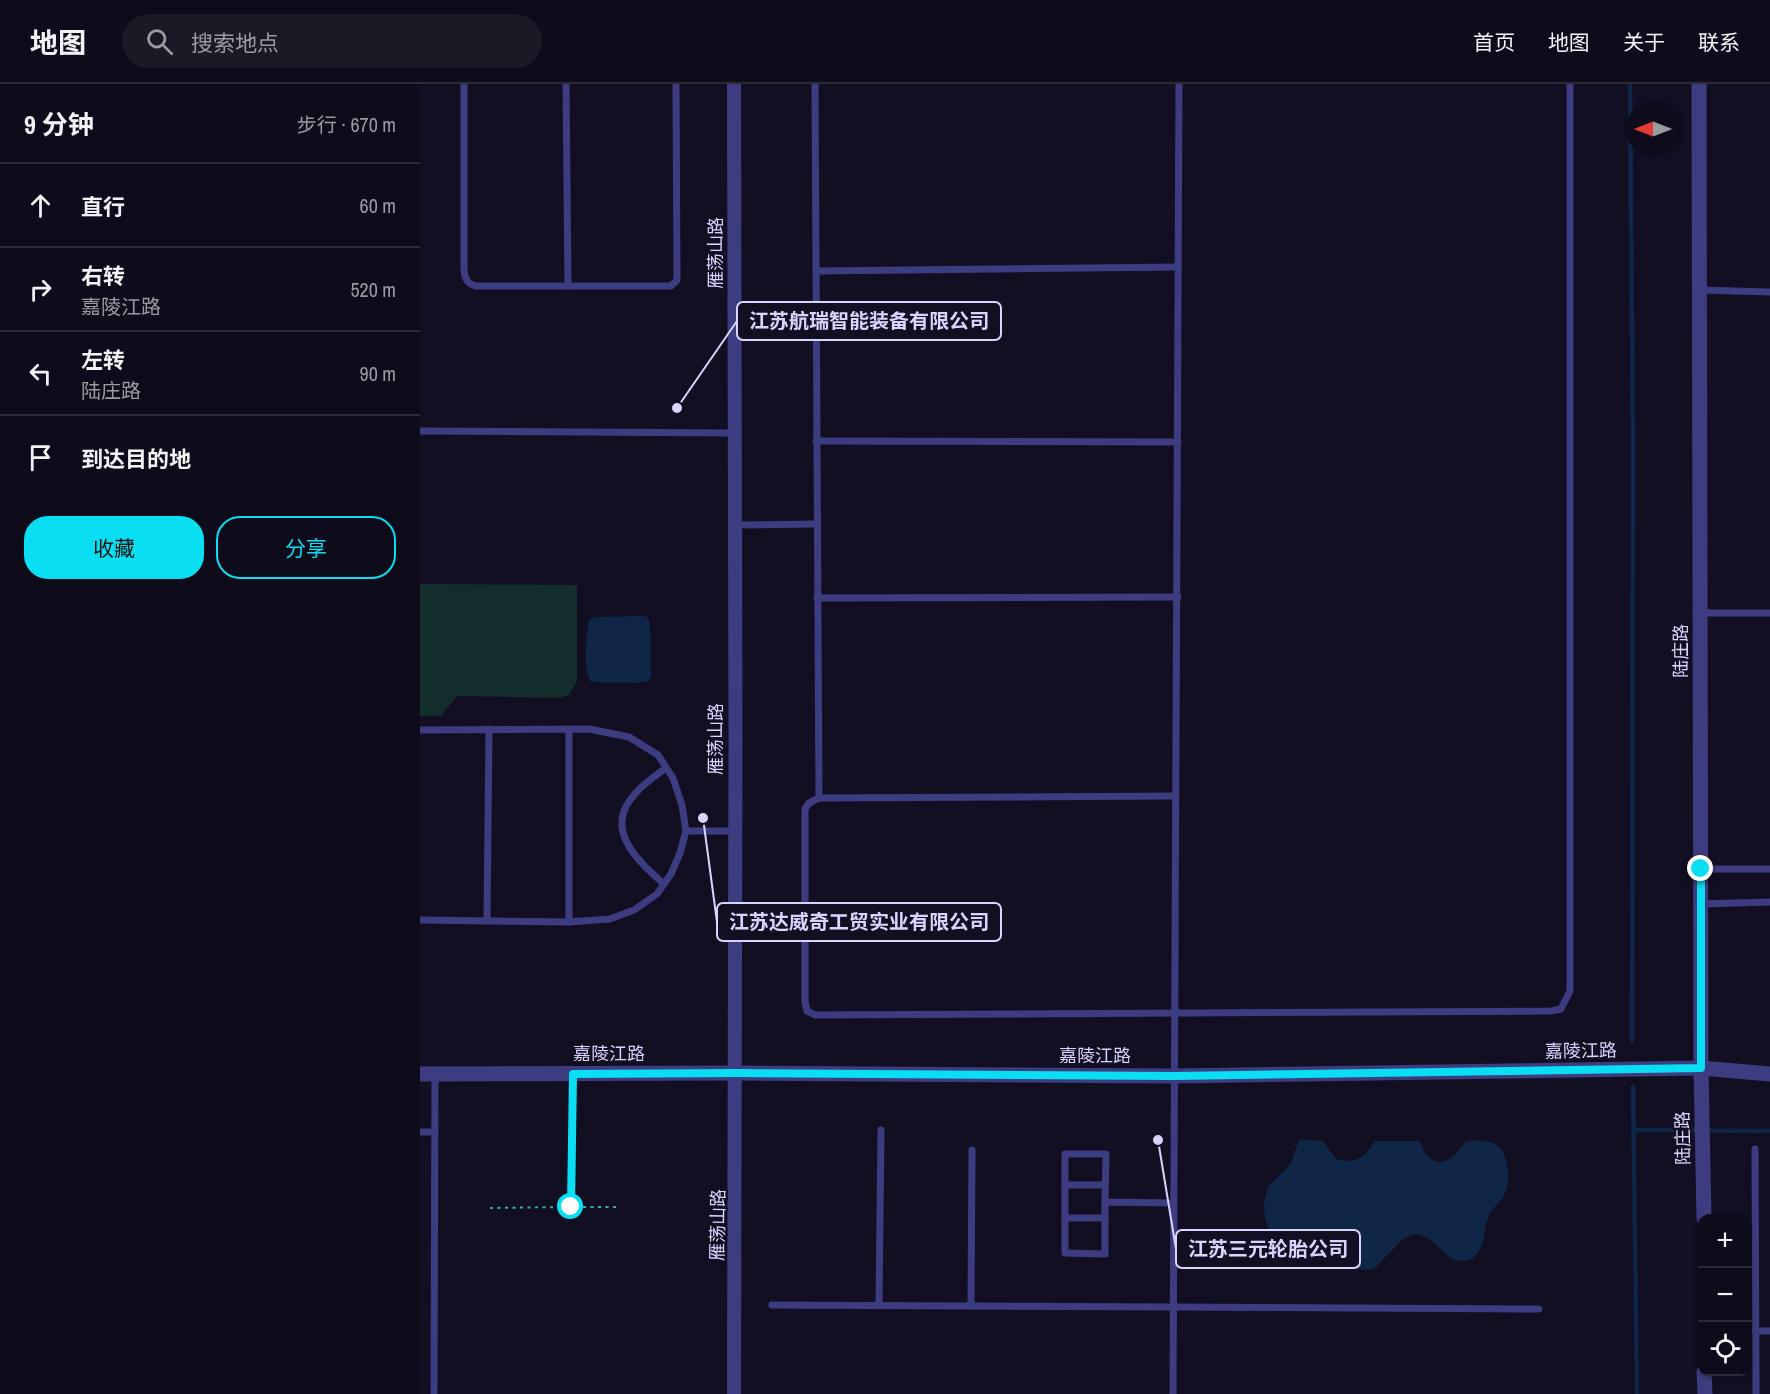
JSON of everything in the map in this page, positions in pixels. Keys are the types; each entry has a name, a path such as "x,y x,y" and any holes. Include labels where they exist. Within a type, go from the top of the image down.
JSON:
{"street":[{"name":"雁荡山路","path":"734,84 734,831 737,1073 734,1394"},
{"name":"陆庄路","path":"1700,84 1701,1068 1704,1214"},
{"name":"嘉陵江路","path":"428,1074 737,1073 1174,1076 1701,1068 1770,1074"},
{"path":"1704,1376 1705,1394"}],"lane":[{"path":"464,84 464,270 466,280 470,285 476,286 671,286 677,280 676,84"},
{"path":"566,84 568,286"},
{"path":"815,84 819,798"},
{"path":"1173,1394 1179,84"},
{"path":"1175,796 819,798 809,803 805,810 805,1002 807,1011 815,1015 1551,1011 1561,1009 1566,1002 1570,991 1570,84"},
{"path":"816,271 1178,267"},
{"path":"1700,290 1770,292"},
{"path":"420,431 734,433"},
{"path":"816,441 1178,442"},
{"path":"734,525 817,524"},
{"path":"817,598 1178,597"},
{"path":"1700,613 1770,613"},
{"path":"487,921 489,729"},
{"path":"569,729 569,922"},
{"path":"420,730 589,729 629,737 658,755 673,778 682,805 686,831 680,854 657,894 634,910 610,919 569,922 420,920"},
{"path":"664,884 640,862 625,842 623,813 633,796 666,768"},
{"path":"686,831 734,831"},
{"path":"1701,869 1770,869"},
{"path":"1701,904 1770,902"},
{"path":"428,1074 435,1132 434,1394"},
{"path":"571,1207 573,1074"},
{"path":"879,1305 881,1130"},
{"path":"420,1132 435,1132"},
{"path":"1755,1149 1756,1394"},
{"path":"971,1306 972,1150"},
{"path":"1065,1154 1106,1154 1105,1185 1105,1254 1065,1253 1065,1154"},
{"path":"1065,1185 1105,1185"},
{"path":"1105,1202 1173,1203"},
{"path":"1065,1218 1105,1218"},
{"path":"772,1305 1539,1309"},
{"path":"1752,1331 1770,1331"}],"path":[{"path":"490,1208 619,1207"}],"green space":[{"path":"420,584 577,585 577,681 569,695 559,698 457,696 441,716 420,716"}],"water":[{"path":"645,616 649,619 650,625 651,676 648,681 639,683 591,682 586,661 589,620 595,617"},
{"path":"1300,1140 1323,1141 1336,1159 1349,1161 1367,1152 1374,1141 1419,1141 1428,1156 1441,1162 1451,1158 1466,1141 1490,1142 1499,1147 1506,1159 1508,1184 1503,1197 1489,1215 1483,1242 1473,1258 1464,1261 1456,1260 1449,1257 1430,1240 1413,1234 1402,1240 1374,1269 1356,1269 1320,1245 1279,1247 1270,1233 1264,1209 1266,1192 1289,1165"}],"waterway":[{"path":"1630,84 1633,443 1632,1041"},
{"path":"1633,1087 1637,1394"},
{"path":"1633,1130 1770,1131"}],"place":[{"name":"江苏航瑞智能装备有限公司","path":"677,408"},
{"name":"江苏达威奇工贸实业有限公司","path":"703,818"},
{"name":"江苏三元轮胎公司","path":"1158,1140"}],"route":[{"path":"571,1207 573,1074 1174,1076 1701,1068 1701,869"}]}
